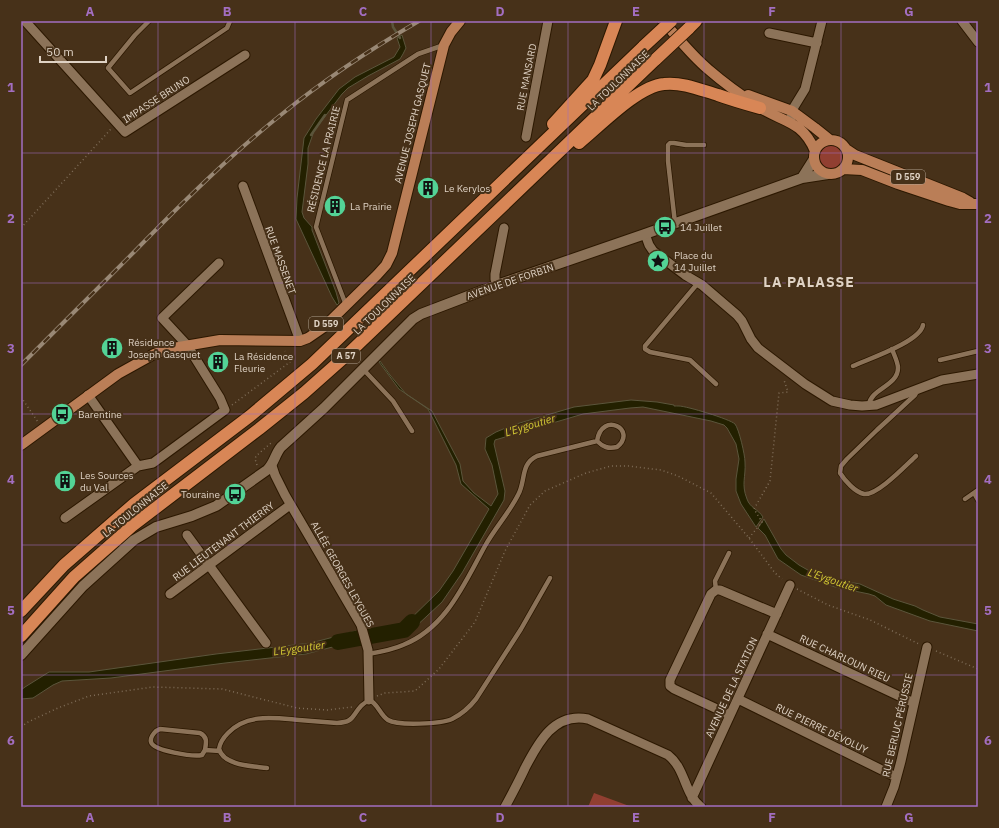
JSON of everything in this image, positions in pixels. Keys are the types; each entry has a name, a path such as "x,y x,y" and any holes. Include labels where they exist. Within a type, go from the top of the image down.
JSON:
{"highway":[{"path":"462,221 593,80 616,21"},
{"name":"LA TOULONNAISE","path":"21,611 64,565 134,504 250,416 312,364 671,21"},
{"name":"LA TOULONNAISE","path":"21,636 74,577 105,549 150,511 259,429 304,393 349,353 692,25"},
{"path":"516,194 629,101 652,87 663,84 676,84 760,108"}],"main road":[{"name":"AVENUE JOSEPH GASQUET","path":"300,341 308,338 324,326 346,305 386,265 392,253 444,45 451,32 460,21"},
{"path":"663,21 708,70 738,92 760,108 790,122 806,136 818,169 828,174 839,172 843,168 847,159 846,149 839,142 830,140 792,111 738,92"},
{"path":"814,155 820,144 830,140"},
{"name":"D 559","path":"846,149 887,174 950,197 960,204 975,204"},
{"name":"D 559","path":"843,168 887,174"},
{"name":"D 559","path":"21,445 118,374 154,354 173,348 202,342 234,339 300,341"}],"street":[{"name":"IMPASSE BRUNO","path":"25,21 125,132 245,55"},
{"name":"RUE MANSARD","path":"526,137 548,21"},
{"path":"790,122 792,111 799,93 805,89 822,21"},
{"path":"962,21 978,42"},
{"path":"769,33 817,43"},
{"path":"802,178 814,155"},
{"name":"AVENUE DE FORBIN","path":"272,466 276,454 281,447 324,408 416,316 497,285 802,178 828,174"},
{"name":"RUE MASSENET","path":"243,186 300,341"},
{"path":"497,285 495,274 504,228"},
{"path":"645,234 653,251 698,283 739,317 751,339 758,348 805,384 838,403 869,406 884,402 942,380 978,374"},
{"path":"65,518 138,466 153,464 225,410 220,398 187,346 162,318 219,263"},
{"path":"88,395 138,466"},
{"path":"21,655 83,586 134,540 156,527 192,516 216,506 263,474 272,466"},
{"name":"ALLÉE GEORGES LEYGUES","path":"272,466 290,505 361,626 366,642 373,698"},
{"name":"RUE LIEUTENANT THIERRY","path":"170,594 290,505"},
{"path":"187,536 266,643"},
{"name":"AVENUE DE LA STATION","path":"692,798 790,585"},
{"path":"730,715 674,689 670,684 670,680 711,594 716,590 720,590 776,614"},
{"name":"RUE CHARLOUN RIEU","path":"768,634 914,703"},
{"name":"RUE BERLUC PÉRUSSIE","path":"886,807 896,777 927,647"},
{"name":"RUE PIERRE DÉVOLUY","path":"738,699 896,777"},
{"path":"505,807 543,737 558,724 576,718 588,719 668,755 679,767 692,798 701,807"}],"lane":[{"path":"149,21 135,35 108,68 130,92 227,28 230,21"},
{"name":"RÉSIDENCE LA PRAIRIE","path":"346,305 316,227 347,100 418,54 444,45"},
{"path":"675,223 668,161 668,145 670,143 704,145"},
{"path":"698,283 651,339 645,349 650,352 691,361 716,384"},
{"path":"853,366 904,344 917,335 922,330 923,326"},
{"path":"869,406 873,396 897,374 898,367 892,350"},
{"path":"940,360 978,351"},
{"path":"363,369 393,401 412,431"},
{"path":"916,390 915,396 882,425 843,464 840,473 857,491 868,494 877,490 916,456"},
{"path":"616,424 620,426 623,433 622,441 617,447 607,448 597,441 602,430 608,425 616,424"},
{"path":"368,654 400,647 416,639 432,626 449,608 466,583 493,532 518,495 522,487 524,469 528,461 537,456 597,441"},
{"path":"965,499 978,490"},
{"path":"974,494 978,500"},
{"path":"716,590 715,582 729,553"},
{"path":"267,768 234,762 226,758 220,751 219,746 223,738 232,729 244,722 257,718 342,722 354,717 362,706 373,698 372,701 385,718 396,723 443,721 451,719 462,713 469,708 476,699 521,629 550,578"},
{"path":"160,729 200,733 206,740 205,750 202,755 196,756 173,752 154,746 151,739 156,731 160,729"},
{"path":"205,750 220,751"}],"path":[{"path":"21,228 116,122"},
{"path":"225,410 290,362 284,348"},
{"path":"749,538 762,522 754,509 770,481 779,393 788,392 783,377 805,384"},
{"path":"21,397 43,428"},
{"path":"263,474 255,462 255,459 256,456 272,442"},
{"path":"373,698 385,693 415,691 439,669 475,622 505,551 530,505 545,491 586,473 611,466 628,466 661,470 678,476 711,493 749,538 775,573 790,585 828,605 870,620 978,669"},
{"path":"21,727 28,722 58,708 90,696 153,687 222,689 297,708 326,710 352,707"}],"shaded area":[{"path":"831,140 843,145 848,157 843,169 831,174 819,169 814,157 819,145"},
{"path":"594,793 632,807 588,807"}],"water":[{"path":"402,35 406,48 400,59 348,88 314,131 308,148 308,164 302,212 304,218 312,227 336,292 339,303 337,305 296,219 304,138 316,119 339,89 355,77 394,57 400,47 397,38"},
{"path":"380,361 406,394 399,389 379,362"},
{"name":"L'Eygoutier","path":"411,397 432,411 460,464 463,481 474,493 491,506 498,494 492,465 485,449 486,438 513,425 574,407 631,400 674,405 717,416 735,424 737,427 742,442 745,459 745,494 748,502 763,517 756,527 741,504 736,491 739,459 736,444 724,425 711,421 643,407 630,408 583,414 495,440 494,444 505,491 504,500 462,573 442,602 412,630 381,637 377,631 389,633 402,627 439,591 453,571 489,509 461,484 456,465 428,409"},
{"name":"L'Eygoutier","path":"764,519 786,555 813,573 837,580 860,584 893,599 915,606 940,617 978,624 978,631 930,621 886,605 875,596 835,587 801,575 778,559 765,535 758,528"},
{"name":"L'Eygoutier","path":"356,631 359,640 306,654 111,678 62,681 33,698 21,699 21,690 49,672 89,672 216,654 311,643"}],"waterway":[{"path":"392,21 393,27 400,38"},
{"path":"311,135 325,115"},
{"name":"L'Eygoutier","path":"338,642 404,630 412,622"}],"railway":[{"path":"21,365 188,198 224,163 262,130 298,101 332,77 383,42 419,21"}],"place":[{"name":"Le Kerylos","path":"428,188"},
{"name":"La Prairie","path":"335,206"},
{"name":"14 Juillet","path":"665,227"},
{"name":"Place du 14 Juillet","path":"658,261"},
{"name":"Résidence Joseph Gasquet","path":"112,348"},
{"name":"La Résidence Fleurie","path":"218,362"},
{"name":"Barentine","path":"62,414"},
{"name":"Les Sources du Val","path":"65,481"},
{"name":"Touraine","path":"235,494"}],"district":[{"name":"LA PALASSE","path":"809,282"}]}
